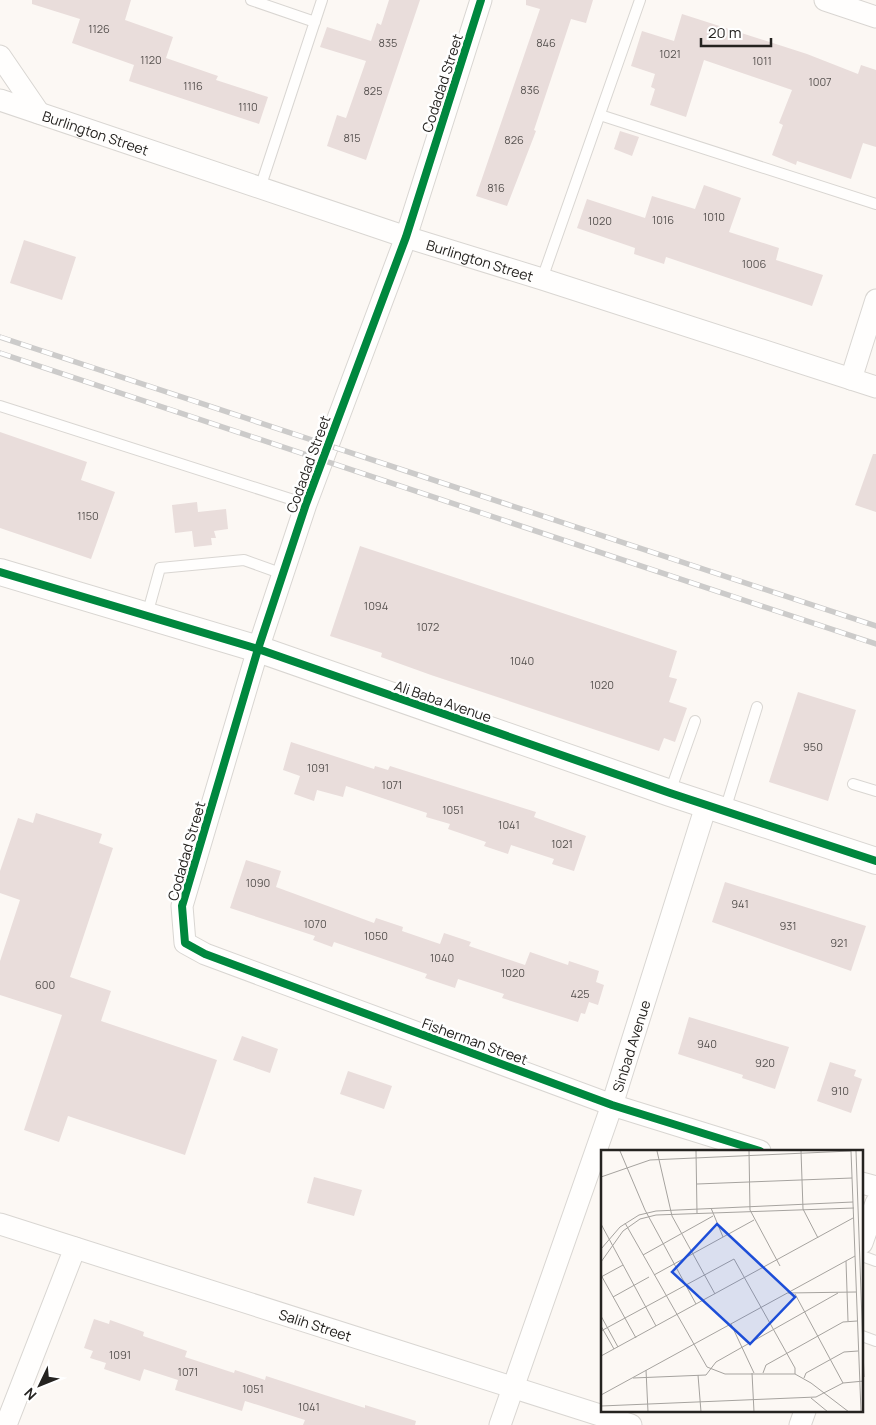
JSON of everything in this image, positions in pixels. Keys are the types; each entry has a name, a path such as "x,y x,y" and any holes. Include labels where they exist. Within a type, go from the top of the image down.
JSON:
{"street":[{"name":"Codadad Street","path":"185,943 182,906 258,649 306,504 406,237 481,0"},
{"path":"825,0 876,17"},
{"path":"0,56 39,113"},
{"name":"Burlington Street","path":"0,100 406,237 876,387"},
{"path":"851,379 876,300"},
{"name":"Ali Baba Avenue","path":"0,572 258,649 670,793 876,861"},
{"name":"Sinbad Avenue","path":"500,1425 715,808"},
{"name":"Fisherman Street","path":"185,943 205,954 612,1105 757,1150"},
{"path":"864,1237 876,1203"},
{"name":"Salih Street","path":"0,1224 631,1425"},
{"path":"6,1425 75,1248"},
{"path":"800,1425 805,1412"}],"lane":[{"path":"251,0 315,22"},
{"path":"260,188 322,0"},
{"path":"542,279 640,0"},
{"path":"600,115 876,204"},
{"path":"0,406 306,504"},
{"path":"147,616 160,568 244,560 283,574"},
{"path":"715,808 757,706"},
{"path":"670,793 695,721"},
{"path":"853,784 876,791"},
{"path":"864,1257 876,1261"},
{"path":"864,1337 876,1341"}],"building":[{"path":"32,0 131,0 125,20 173,37 166,58 218,76 216,80 268,97 259,124 129,81 134,65 72,43 80,19 32,4"},
{"path":"389,0 420,0 366,160 327,146 337,115 346,118 366,61 320,47 327,27 371,41 377,23 381,25"},
{"path":"526,0 593,0 586,23 571,19 534,130 536,131 507,206 476,196 540,9 526,5"},
{"path":"682,14 807,54 858,74 861,65 876,70 876,147 863,143 851,179 797,161 796,165 772,155 783,125 779,123 792,90 704,60 686,117 650,105 655,89 651,87 655,74 631,66 642,31 674,41"},
{"path":"620,131 639,137 632,156 614,149"},
{"path":"704,185 741,198 729,232 779,248 776,260 823,275 812,306 666,257 664,264 634,254 635,248 577,228 587,199 645,218 652,196 695,209"},
{"path":"24,240 76,257 62,300 10,283"},
{"path":"0,432 87,462 81,480 115,492 91,559 0,528"},
{"path":"873,454 876,454 876,512 855,505"},
{"path":"197,502 198,512 226,509 228,529 214,531 216,538 211,538 212,545 194,547 192,531 175,533 172,505"},
{"path":"360,546 677,651 669,677 677,679 669,702 687,708 675,742 664,738 659,751 431,675 381,657 382,653 330,636"},
{"path":"798,692 856,710 828,801 769,782"},
{"path":"291,742 374,769 375,766 388,770 390,766 536,812 534,817 586,836 574,871 552,864 554,859 511,845 508,854 484,846 486,842 448,829 450,824 426,817 427,813 346,786 343,797 317,790 314,801 294,794 300,776 283,770"},
{"path":"36,813 102,834 99,843 113,848 70,977 111,991 101,1021 217,1060 185,1155 68,1116 59,1142 24,1130 62,1015 0,995 0,961 20,900 0,893 0,871 18,818 33,823"},
{"path":"246,860 281,871 276,887 374,923 376,918 403,927 402,931 440,944 444,933 471,942 469,946 525,965 530,952 568,965 569,961 599,971 596,982 604,985 598,1005 589,1002 585,1014 581,1013 578,1022 502,998 504,994 458,979 455,988 425,978 427,974 334,942 332,947 313,940 315,936 230,908"},
{"path":"725,882 866,926 851,971 712,922"},
{"path":"689,1017 789,1047 775,1089 742,1078 743,1075 678,1054"},
{"path":"242,1036 278,1049 270,1073 233,1060"},
{"path":"830,1062 856,1070 854,1076 862,1079 851,1113 817,1101"},
{"path":"348,1071 392,1086 384,1109 340,1094"},
{"path":"314,1177 362,1190 354,1216 307,1203"},
{"path":"94,1319 109,1324 110,1320 144,1332 143,1336 187,1351 185,1357 234,1373 235,1370 265,1380 266,1376 365,1408 365,1405 416,1421 415,1425 303,1425 305,1420 245,1401 242,1411 175,1390 178,1380 144,1369 140,1381 104,1369 106,1363 90,1358 93,1351 84,1348"}],"railway":[{"path":"0,337 876,626"},
{"path":"0,353 876,644"}],"cycle path":[{"path":"481,0 406,237 306,504 258,649 182,906 185,943 205,954 612,1105 757,1150"},
{"path":"0,572 258,649 670,793 876,861"}]}
